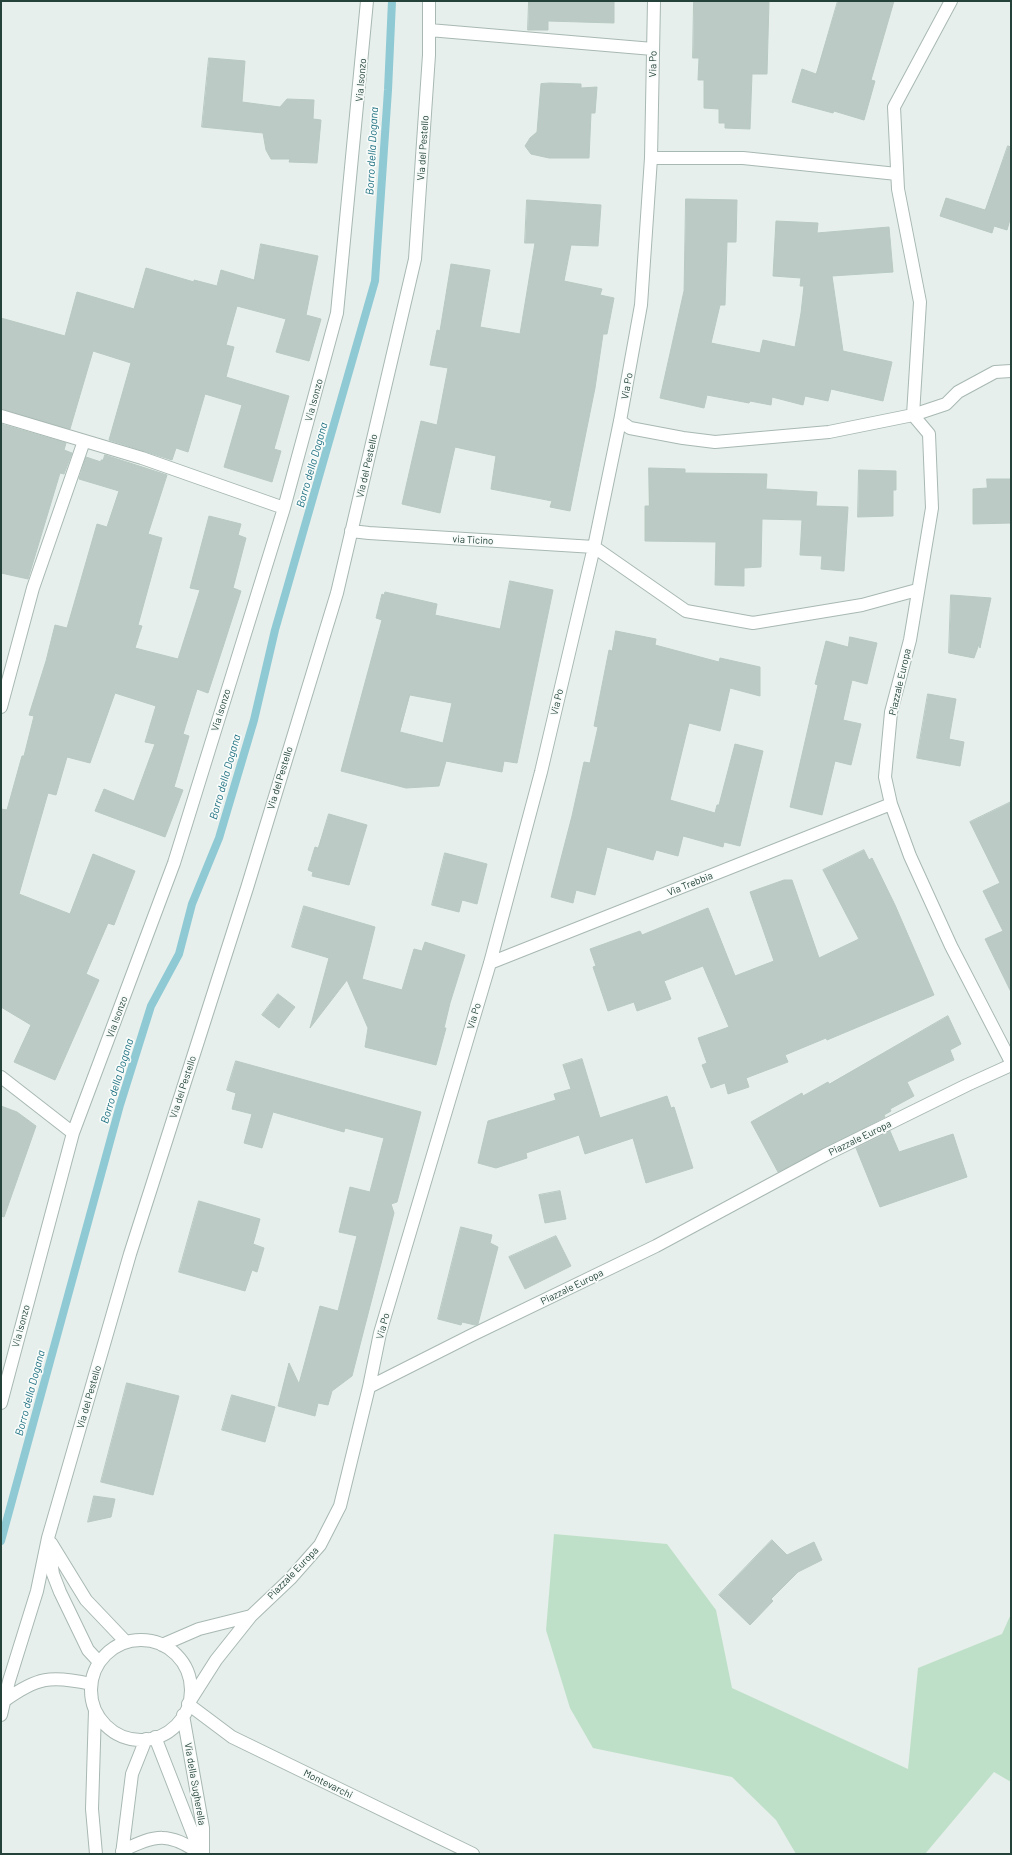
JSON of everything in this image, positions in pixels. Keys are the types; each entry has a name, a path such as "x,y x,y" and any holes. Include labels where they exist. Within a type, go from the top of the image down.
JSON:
{"street":[{"name":"Via Isonzo","path":"2,1396 73,1134 174,863 284,508 337,313 368,1"},
{"name":"Via del Pestello","path":"1,1715 9,1681 37,1591 48,1538 130,1254 244,895 337,593 415,259 429,30 429,1"},
{"name":"Via Po","path":"369,1387 380,1334 490,963 541,772 594,547 620,421 642,305 651,158 654,1"},
{"path":"913,415 920,302 898,189 894,107 952,1"},
{"path":"429,30 653,48"},
{"path":"651,158 743,158 897,174"},
{"path":"620,421 630,428 715,442 829,432 913,415 946,404 958,392 995,372 1011,371"},
{"name":"Piazzale Europa","path":"186,1710 216,1660 251,1616 290,1579 320,1545 340,1506 369,1387 470,1336 656,1246 825,1155 1011,1064 951,946 910,856 891,804 885,777 891,712 910,640 917,590 932,508 929,434 913,415"},
{"path":"1,416 142,458 284,508"},
{"path":"1,707 33,588 84,441"},
{"name":"via Ticino","path":"351,531 369,534 594,547"},
{"path":"594,547 686,611 752,623 862,605 917,590"},
{"name":"Via Trebbia","path":"490,963 891,804"},
{"path":"1,1077 73,1134"},
{"path":"48,1538 86,1600 126,1642"},
{"name":"Via del Pestello","path":"48,1538 53,1574 60,1592 88,1650 99,1662"},
{"name":"Piazzale Europa","path":"162,1645 199,1629 251,1616"},
{"path":"150,1640 162,1645 174,1652 183,1663 189,1676 191,1690 186,1710 176,1725 166,1732 151,1738 130,1738 116,1733 104,1723 95,1710 91,1697 91,1684 94,1672 99,1662 116,1647 126,1642 150,1640"},
{"path":"4,1701 33,1683 46,1679 66,1678 91,1684"},
{"path":"95,1710 92,1809 96,1854"},
{"name":"Via della Sugherella","path":"186,1710 203,1828 202,1854"},
{"name":"Montevarchi","path":"186,1710 232,1737 473,1854"},
{"path":"122,1852 132,1774 151,1738"},
{"name":"Via della Sugherella","path":"151,1738 202,1854"},
{"path":"122,1852 149,1838 170,1838 184,1843 202,1854"}],"green space":[{"path":"554,1534 667,1544 716,1610 732,1688 908,1769 918,1668 1002,1634 1011,1614 1011,1782 994,1772 925,1854 796,1854 776,1820 732,1777 593,1748 570,1708 546,1630"}],"building":[{"path":"529,1 614,1 614,23 548,21 548,30 528,30"},
{"path":"694,1 769,1 767,74 752,74 750,129 725,128 725,123 719,123 719,109 704,108 704,80 698,80 699,58 693,58"},
{"path":"838,1 894,1 871,80 875,81 864,120 834,111 833,113 792,102 802,69 816,74"},
{"path":"209,58 245,61 242,102 280,107 287,99 314,100 313,119 321,120 317,163 289,162 290,159 271,159 266,150 263,133 202,127"},
{"path":"541,84 581,84 581,88 597,87 595,113 591,113 589,158 549,158 531,154 525,146 530,138 537,132"},
{"path":"1008,146 1011,147 1011,216 1007,230 994,226 992,233 940,216 946,198 985,210"},
{"path":"686,199 737,200 736,242 727,242 725,305 720,305 711,343 760,353 763,340 795,347 801,313 804,286 800,286 801,278 773,276 776,221 818,223 817,233 889,227 893,272 832,276 843,351 892,362 883,401 831,389 828,401 805,396 803,405 772,397 771,405 750,401 749,403 707,395 704,408 660,398 684,291"},
{"path":"527,200 601,205 598,246 571,245 564,281 602,289 600,295 614,298 607,334 603,334 595,388 570,511 550,507 552,501 491,489 496,456 455,447 440,513 402,504 421,421 437,425 448,368 430,365 437,330 440,331 451,264 490,270 480,327 520,334 535,243 525,243"},
{"path":"261,244 318,256 306,315 321,319 309,361 276,352 286,319 237,306 226,345 234,347 226,377 289,396 274,449 281,451 272,482 224,467 242,405 205,394 188,452 176,448 172,460 109,440 131,363 93,351 70,429 1,409 1,318 65,336 77,292 134,309 146,268 194,282 194,280 217,286 221,270 254,280"},
{"path":"1,424 66,443 64,450 72,453 64,474 60,473 28,579 1,573"},
{"path":"105,455 167,475 148,534 162,538 138,625 142,626 135,648 178,659 200,590 190,588 209,516 241,524 238,535 246,538 233,588 241,591 224,644 208,693 197,689 183,734 189,736 174,787 183,790 165,837 95,811 104,789 134,801 155,744 145,742 156,706 115,693 90,763 67,757 56,795 48,793 19,894 70,914 93,854 135,871 114,925 108,923 86,974 99,980 55,1080 14,1062 31,1025 1,1007 1,809 7,810 22,756 24,756 34,716 29,715 46,661 55,625 67,628 97,524 107,527 119,491 79,479 86,457 101,462"},
{"path":"649,468 685,469 685,473 767,474 766,489 817,492 816,506 848,507 844,571 821,569 822,556 800,555 802,520 762,519 761,567 744,568 744,586 715,585 716,542 645,541 645,506 649,506"},
{"path":"859,470 896,471 896,490 893,490 893,516 858,517"},
{"path":"987,479 1011,479 1011,523 973,524 973,489 987,488"},
{"path":"510,581 553,590 517,763 504,761 502,772 446,761 439,786 406,788 341,771 382,620 376,618 382,594 384,595 385,592 437,604 435,615 500,629","holes":["410,695 452,703 443,743 400,732"]},
{"path":"951,595 991,598 980,648 979,644 974,658 949,653"},
{"path":"616,631 656,639 655,645 719,662 720,658 760,667 760,696 730,688 720,731 689,723 670,800 715,813 717,805 719,805 735,744 763,751 740,846 724,842 723,847 683,836 678,856 656,850 653,860 607,847 595,895 576,890 573,903 551,897 584,762 590,763 598,727 594,726 609,650 612,651"},
{"path":"850,637 877,643 867,684 852,680 843,720 861,724 851,765 835,761 822,815 790,807 818,685 815,684 826,641 848,647"},
{"path":"928,694 956,699 949,739 964,742 960,766 917,758"},
{"path":"1011,802 1011,992 985,939 1003,931 983,891 1000,883 970,822"},
{"path":"329,814 367,825 349,885 312,876 313,872 308,870 315,847 318,848"},
{"path":"864,850 869,860 872,858 895,905 934,995 827,1040 826,1038 785,1055 788,1062 746,1078 749,1087 728,1094 725,1083 711,1088 702,1065 707,1063 698,1038 729,1027 703,966 664,981 671,999 637,1011 634,1002 608,1011 593,967 596,966 590,949 640,931 642,935 708,908 735,976 774,961 750,892 784,880 792,880 819,958 859,939 823,870"},
{"path":"445,853 487,864 477,904 462,900 459,912 432,905"},
{"path":"304,906 375,927 362,979 402,990 414,949 422,951 425,942 465,955 450,1003 444,1028 446,1028 436,1065 365,1047 368,1028 347,980 310,1028 329,958 292,947"},
{"path":"278,994 295,1007 279,1028 262,1015"},
{"path":"948,1016 961,1044 950,1050 954,1060 907,1082 914,1096 890,1109 891,1111 884,1115 885,1117 778,1172 751,1122 802,1093 803,1096 828,1082 829,1084"},
{"path":"582,1059 600,1118 667,1096 671,1108 674,1107 693,1168 646,1183 633,1138 585,1154 579,1135 526,1153 527,1158 496,1168 478,1163 488,1121 556,1100 554,1094 571,1089 563,1065"},
{"path":"236,1061 421,1112 397,1202 391,1204 394,1213 352,1376 332,1391 328,1405 318,1403 315,1416 278,1406 289,1363 299,1384 320,1306 338,1311 357,1236 339,1232 350,1187 370,1192 384,1138 345,1128 344,1132 273,1112 262,1148 244,1143 252,1114 232,1109 236,1093 227,1090"},
{"path":"1,1106 17,1112 36,1126 4,1217 1,1216"},
{"path":"890,1131 899,1152 953,1134 967,1177 880,1207 856,1148"},
{"path":"560,1191 566,1219 545,1223 539,1195"},
{"path":"199,1201 260,1219 253,1244 264,1248 257,1272 252,1270 245,1291 179,1272"},
{"path":"461,1227 492,1235 490,1243 498,1247 478,1324 475,1325 462,1322 461,1325 438,1319"},
{"path":"556,1236 571,1266 525,1289 509,1257"},
{"path":"127,1383 179,1396 153,1495 101,1482"},
{"path":"232,1395 275,1407 265,1442 222,1430"},
{"path":"94,1496 115,1499 111,1517 88,1522"},
{"path":"772,1540 787,1555 814,1542 822,1560 798,1572 771,1599 773,1601 750,1625 719,1595"}],"waterway":[{"name":"Borro della Dogana","path":"1,1541 120,1105 151,1006 179,954 192,904 219,838 254,720 275,630 375,281 388,90 392,1"}]}
